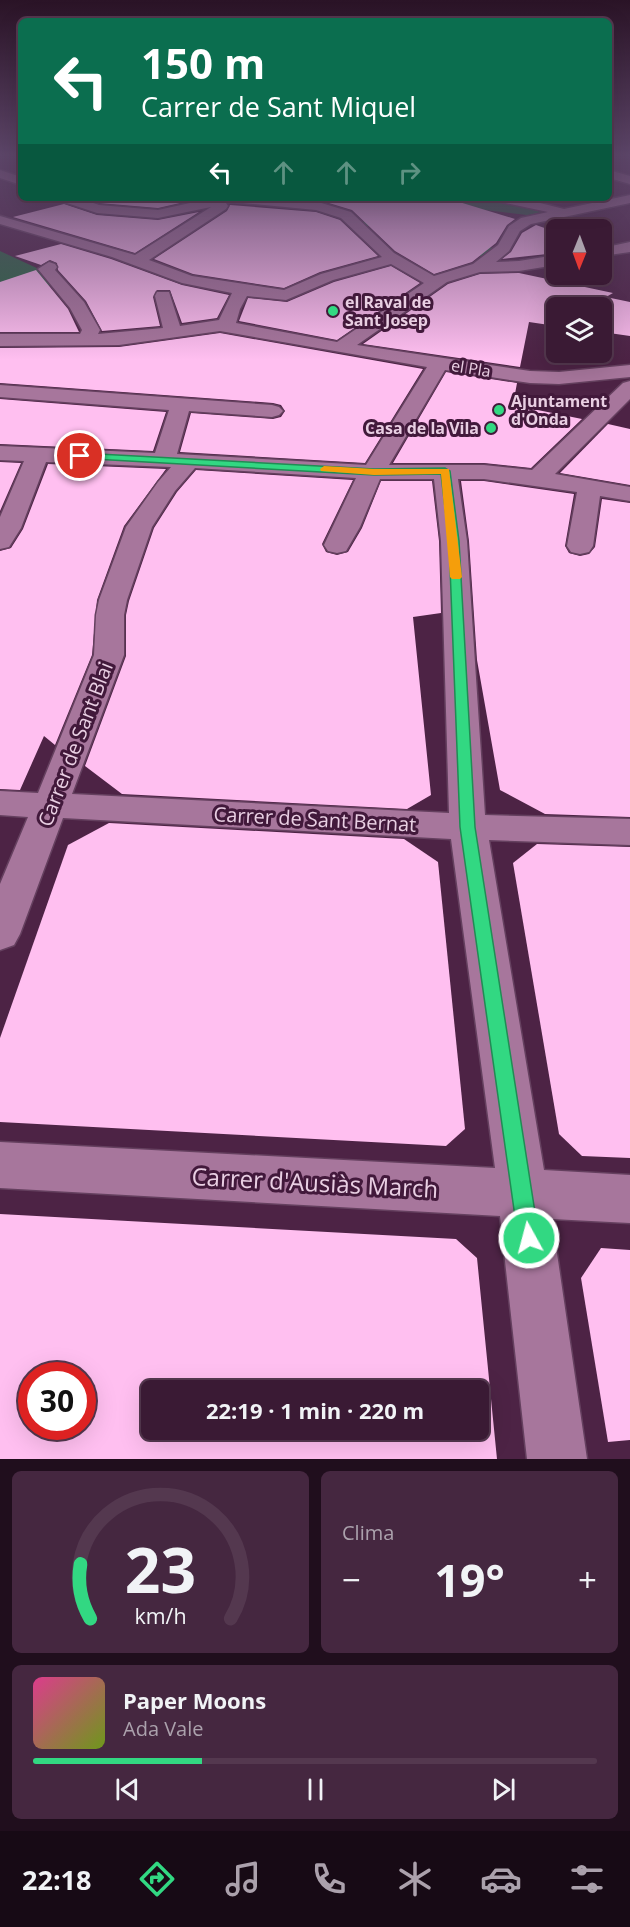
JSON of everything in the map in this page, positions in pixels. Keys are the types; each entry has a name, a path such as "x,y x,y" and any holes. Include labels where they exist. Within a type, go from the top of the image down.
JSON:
{"street":[{"path":"14,224 137,261 180,278 237,289 286,295 327,277 391,258"},
{"path":"137,261 196,224"},
{"path":"355,224 391,258 429,280 443,279 479,267 519,266 546,262"},
{"path":"479,267 504,248 512,232 520,224"},
{"path":"612,250 630,247"},
{"path":"49,267 46,269 86,318 91,330 86,340"},
{"path":"349,350 443,279"},
{"path":"4,342 86,340 173,333 220,326 227,323 237,289"},
{"path":"163,296 173,333"},
{"path":"220,326 349,350 438,363"},
{"name":"el Pla","path":"338,545 366,480 374,472 438,363 547,378 630,371"},
{"path":"538,478 630,387"},
{"path":"0,391 272,411"},
{"path":"164,459 181,404"},
{"path":"0,453 189,460 374,472 484,472 538,478 630,494"},
{"path":"0,541 8,528 38,454"},
{"name":"Carrer de Sant Blai","path":"0,934 52,805 111,645 110,615 113,600 140,527 166,487 189,460"},
{"path":"445,471 454,541 468,827 523,1193 557,1459"},
{"path":"580,546 590,486"},
{"name":"Carrer de Sant Bernat","path":"0,803 468,827 630,832"},
{"name":"Carrer d'Ausiàs March","path":"0,1165 630,1199"}],"green space":[{"path":"363,224 457,224 442,243 495,248 484,257 374,226"},
{"path":"0,251 41,270 53,285 16,291 0,288"}],"building":[{"path":"37,224 180,224 135,253"},
{"path":"207,224 344,224 378,256 320,272 284,288 193,274 154,259"},
{"path":"367,224 508,224 496,243 472,262 434,274 395,251"},
{"path":"536,225 546,228 546,254 502,259 511,252 522,233"},
{"path":"61,244 111,259 182,285 229,295 217,318 182,323 170,290 157,290 153,297 160,326 102,331 86,301 58,270 57,263 50,260 41,265 15,256"},
{"path":"391,266 420,283 337,340 239,321 248,298 287,302 334,282"},
{"path":"36,270 68,309 79,332 0,332 0,282"},
{"path":"519,273 546,279 546,285 575,285 613,293 606,297 546,297 546,325 529,322 520,367 363,344 448,284 480,274"},
{"path":"612,298 630,302 630,336 612,333"},
{"path":"220,333 423,369 365,463 180,452 191,413 273,419 281,417 285,411 281,405 273,403 0,383 0,348 119,347"},
{"path":"446,372 517,383 513,405 582,419 531,468 484,463 393,463"},
{"path":"0,399 166,412 153,451 0,444"},
{"path":"608,424 630,429 630,485 560,473"},
{"path":"0,462 21,463 0,511"},
{"path":"48,464 166,469 124,526 97,600 92,655 55,745 44,736 20,790 0,789 0,551 11,548 23,529"},
{"path":"196,470 353,480 322,544 326,552 337,555 348,552 362,528 381,481 432,481 439,541 441,613 413,617 431,795 407,809 122,794 85,766 126,656 126,615 129,601 154,528 177,492"},
{"path":"461,481 484,481 574,494 565,546 569,553 580,556 589,554 595,547 602,499 630,503 630,817 545,814 500,790 477,660 469,541"},
{"path":"109,823 404,839 438,862 465,1129 446,1146 0,1122 0,1038 68,845"},
{"path":"537,844 630,847 630,1158 582,1156 559,1134 513,863"},
{"path":"0,1214 456,1239 477,1258 497,1459 0,1459"},
{"path":"601,1248 630,1250 630,1440 608,1442 581,1278"}],"slow traffic":[{"path":"324,469 374,472 445,471 456,577"}],"place":[{"name":"el Raval de Sant Josep","path":"333,311"},
{"name":"Ajuntament d'Onda","path":"499,410"},
{"name":"Casa de la Vila","path":"491,428"}],"route":[{"path":"80,456 189,460 374,472 445,471 454,541 468,827 529,1238"}]}
